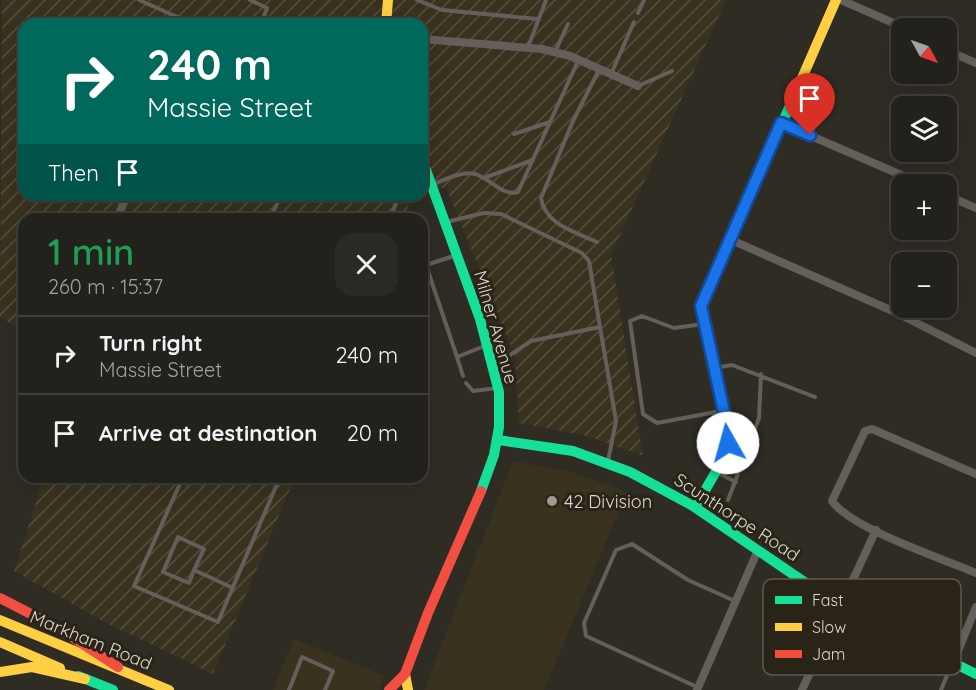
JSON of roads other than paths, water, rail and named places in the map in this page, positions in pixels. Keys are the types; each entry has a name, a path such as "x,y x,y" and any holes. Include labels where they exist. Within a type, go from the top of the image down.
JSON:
{"main road":[{"path":"386,18 388,0"},
{"path":"696,507 728,443 701,306 836,0"},
{"name":"Milner Avenue","path":"389,690 405,674 428,613 473,513 498,440 498,388 494,365 458,255 428,180"},
{"name":"Scunthorpe Road","path":"498,440 577,452 608,463 696,507 800,579"},
{"path":"0,598 58,628 118,667"},
{"name":"Markham Road","path":"0,620 169,690"},
{"name":"Markham Road","path":"0,642 113,690"},
{"path":"0,672 17,666 36,666 85,679"},
{"name":"Scunthorpe Road","path":"961,667 976,674"},
{"path":"405,674 408,690"}],"street":[{"path":"841,0 891,22"},
{"path":"428,39 528,47 578,61 638,86"},
{"path":"957,55 976,63"},
{"path":"781,123 899,174"},
{"path":"957,200 976,208"},
{"path":"729,239 895,312 976,353"},
{"path":"976,474 879,430 865,431 831,501 838,510 876,530 976,573"},
{"path":"853,579 876,530"},
{"path":"697,689 758,550"},
{"path":"961,644 976,607"},
{"path":"802,690 809,675"}],"lane":[{"path":"139,0 180,18"},
{"path":"250,0 267,8 263,18"},
{"path":"417,0 442,10 538,19"},
{"path":"528,47 546,0"},
{"path":"638,13 644,0"},
{"path":"611,75 634,22"},
{"path":"555,53 568,24"},
{"path":"432,185 467,173 514,193 521,189 578,61"},
{"path":"597,242 555,223 542,204 541,198 573,121 599,70"},
{"path":"638,86 672,71"},
{"path":"514,135 551,121"},
{"path":"483,178 533,160"},
{"path":"446,222 484,213 501,214 582,253 589,261 616,421 608,463"},
{"path":"428,264 458,255"},
{"path":"428,276 464,376"},
{"path":"705,324 674,328 642,316 630,321 643,414 657,423 723,411"},
{"path":"494,365 531,341 600,327"},
{"path":"457,357 488,345"},
{"path":"714,368 732,365 761,374 815,397"},
{"path":"728,500 759,418 761,374"},
{"path":"466,383 473,392 498,388"},
{"path":"716,471 736,482"},
{"path":"180,483 134,586 218,622 277,483"},
{"path":"178,537 204,549 194,570 189,583 163,572 178,537"},
{"path":"697,689 586,636 584,623 616,550 632,544 688,580 735,601"},
{"path":"194,570 233,588"},
{"path":"289,690 302,657 333,671 325,690"},
{"path":"941,690 948,675"}],"place":[{"name":"42 Division","path":"552,501"}]}
